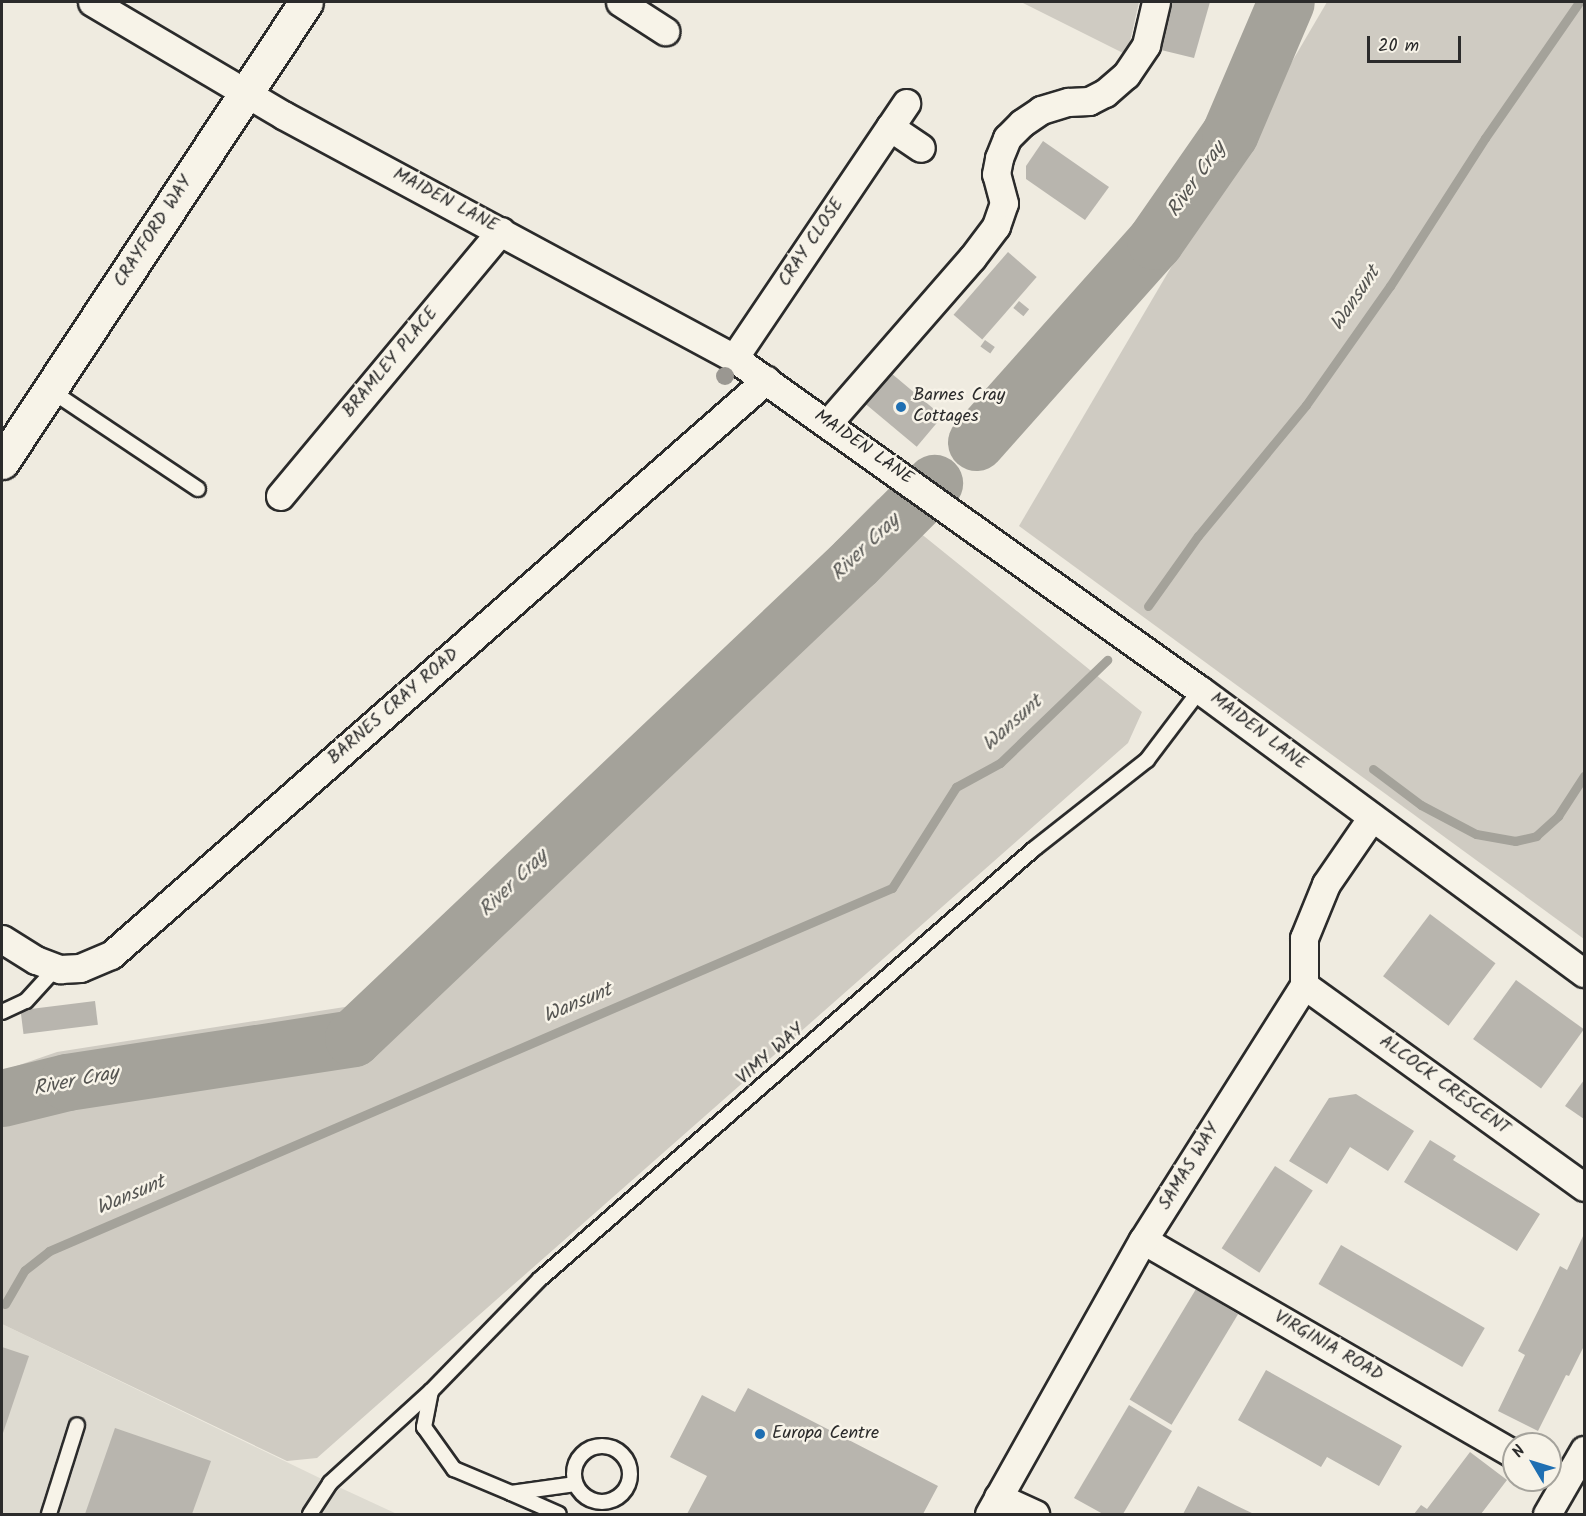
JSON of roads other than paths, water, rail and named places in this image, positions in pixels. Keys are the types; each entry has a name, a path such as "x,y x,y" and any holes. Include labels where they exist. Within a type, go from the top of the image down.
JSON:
{"main road":[{"name":"CRAYFORD WAY","path":"2,462 306,2"}],"street":[{"name":"MAIDEN LANE","path":"92,2 246,94 734,358 1200,690 1584,973"},
{"path":"620,2 665,31"},
{"path":"828,423 972,258 996,226 1004,203 996,174 999,158 1007,138 1022,123 1041,110 1068,102 1089,101 1105,93 1126,75 1146,45 1155,2"},
{"name":"CRAY CLOSE","path":"734,358 906,103"},
{"path":"890,127 921,148"},
{"name":"BRAMLEY PLACE","path":"280,496 501,231"},
{"name":"BARNES CRAY ROAD","path":"2,939 36,960 56,968 74,969 94,963 121,947 766,380"},
{"path":"1305,985 1304,938 1326,884 1372,817"},
{"name":"ALCOCK CRESCENT","path":"1305,985 1584,1187"},
{"name":"SAMAS WAY","path":"994,1506 1143,1240 1305,985"},
{"name":"VIRGINIA ROAD","path":"1143,1240 1502,1447"},
{"path":"1562,1475 1584,1450"},
{"path":"1547,1515 1554,1492"},
{"path":"994,1506 1035,1515"}],"lane":[{"path":"50,390 198,489"},
{"name":"VIMY WAY","path":"310,1515 330,1483 431,1391 549,1272 1034,849 1147,760 1200,690"},
{"path":"2,1012 26,1001 56,968"},
{"path":"431,1391 424,1427 454,1469 559,1515"},
{"path":"49,1515 78,1425"},
{"path":"594,1446 613,1448 620,1452 630,1468 630,1478 622,1494 605,1502 586,1498 575,1484 575,1465 586,1450 594,1446"},
{"path":"511,1493 575,1484"}],"waterway":[{"name":"River Cray","path":"976,442 1155,241 1230,133 1286,2"},
{"name":"Wansunt","path":"1148,606 1198,536 1306,405 1390,286 1485,138 1579,2"},
{"name":"River Cray","path":"2,1098 67,1082 353,1038 855,562 934,483"},
{"name":"Wansunt","path":"5,1304 25,1270 49,1251 892,888 956,787 1000,763 1107,660"},
{"path":"1373,769 1421,805 1476,834 1515,841 1536,836 1558,816 1584,776"}],"place":[{"name":"Barnes Cray Cottages","path":"901,407"},
{"name":"Europa Centre","path":"760,1434"}]}
